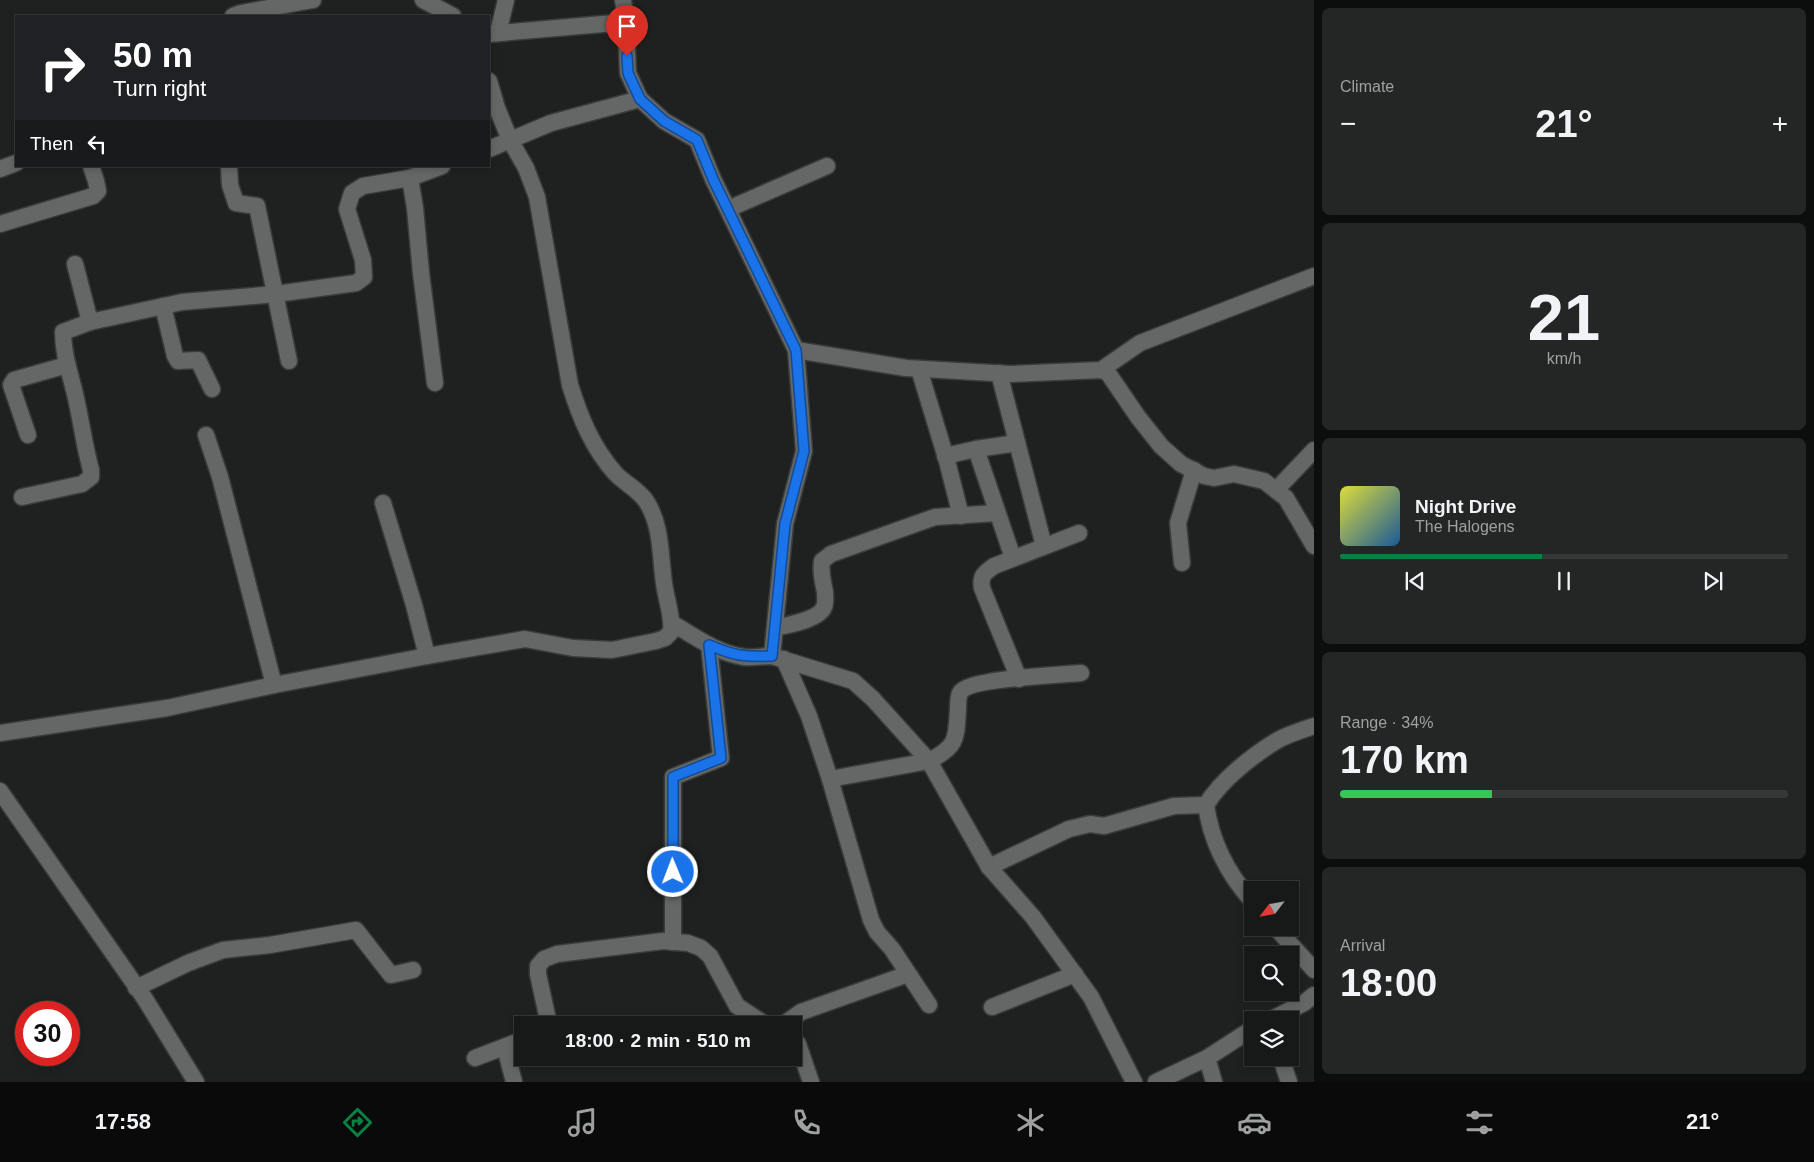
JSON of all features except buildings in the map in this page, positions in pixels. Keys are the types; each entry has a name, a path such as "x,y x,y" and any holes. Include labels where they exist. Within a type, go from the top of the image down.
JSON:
{"street":[{"path":"235,15 313,0"},
{"path":"423,0 451,15"},
{"path":"506,0 493,33 626,22"},
{"path":"622,0 626,22 628,73 640,99 664,121 697,140 796,350 804,451 785,524 775,628 778,658 809,716 830,779 871,920 877,932 892,950 929,1005"},
{"path":"0,733 167,708 274,685 525,639 573,648 612,650 665,638 671,632 672,623 664,584 662,554 650,508 645,499 616,474 604,460 588,434 579,413 570,385 537,197 526,168 510,140 490,84"},
{"path":"490,149 551,123 640,99"},
{"path":"0,169 15,163"},
{"path":"728,209 827,166"},
{"path":"0,224 93,196 98,191 91,167"},
{"path":"229,167 230,185 236,203 257,206 289,361"},
{"path":"22,497 82,484 91,477 75,394 67,365 63,332 90,322 182,302 276,294 356,283 364,278 363,260 347,208 352,193 363,186 410,178 439,167"},
{"path":"410,178 435,384"},
{"path":"75,264 90,322"},
{"path":"1101,370 1140,343 1314,276"},
{"path":"163,306 175,356 178,361 198,360 212,389"},
{"path":"796,350 906,368 999,373 1101,370 1108,373 1138,418 1161,446 1181,464 1204,476 1214,478 1234,474 1264,481 1286,498 1314,546"},
{"path":"28,435 11,385 14,380 67,365"},
{"path":"919,368 946,456 961,516"},
{"path":"999,373 1044,546"},
{"path":"206,435 220,478 274,685"},
{"path":"946,456 1017,443"},
{"path":"976,449 1012,558"},
{"path":"1276,490 1314,450"},
{"path":"1182,564 1178,524 1194,470"},
{"path":"383,504 414,605 427,656"},
{"path":"775,628 809,619 824,607 825,596 821,567 822,561 831,554 935,518 997,513"},
{"path":"1018,678 980,579 983,573 994,566 1079,533"},
{"path":"672,623 709,645 729,653 746,657 778,658 853,681 873,699 929,761 989,867 1033,917 1091,997 1134,1082"},
{"path":"673,942 673,777 721,758 709,645"},
{"path":"830,779 929,761 944,754 956,738 958,702 960,693 966,688 988,681 1081,673"},
{"path":"1244,892 1224,862 1215,842 1207,816 1206,805 1213,793 1256,755 1279,739 1314,726"},
{"path":"0,792 136,988 189,1080"},
{"path":"989,867 1069,829 1090,824 1104,826 1174,806 1188,804 1206,805"},
{"path":"136,988 188,963 223,950 270,945 356,930 391,976 413,970"},
{"path":"1283,936 1314,970"},
{"path":"547,1016 538,974 538,966 544,959 557,954 663,941 688,944 701,948 710,956 737,1006 752,1016"},
{"path":"795,1016 801,1012 908,974"},
{"path":"992,1007 1075,974"},
{"path":"1288,1011 1304,1003 1314,995"},
{"path":"1156,1082 1207,1058 1244,1034"},
{"path":"475,1058 514,1043"},
{"path":"505,1047 514,1082"},
{"path":"802,1057 810,1082"},
{"path":"1207,1058 1214,1082"},
{"path":"1284,1066 1289,1082"}],"route":[{"path":"627,56 628,73 640,99 664,121 697,140 713,179 796,350 804,451 785,524 772,656 746,657 709,645 721,758 673,777 673,872"}]}
